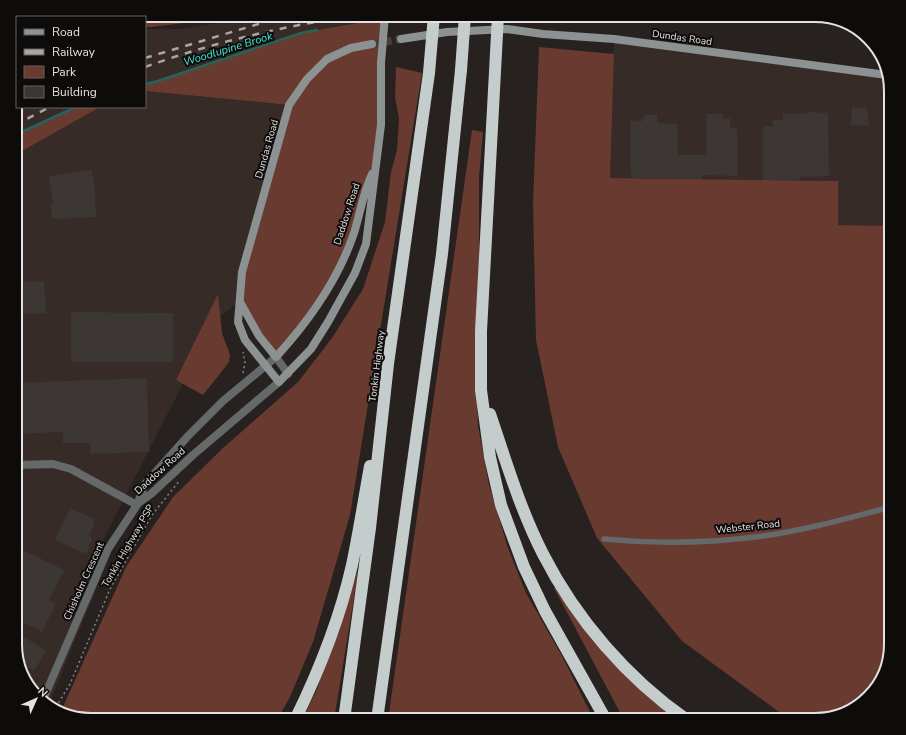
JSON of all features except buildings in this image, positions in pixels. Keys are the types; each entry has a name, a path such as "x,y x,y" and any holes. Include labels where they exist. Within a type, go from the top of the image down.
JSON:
{"highway":[{"name":"Tonkin Highway","path":"345,713 370,528 388,364 429,73 433,22"},
{"path":"378,713 442,254 465,22"},
{"path":"498,22 481,331 481,390 490,457 501,505 515,545 545,611 602,713"},
{"path":"298,713 308,694 326,646 352,566 388,364"},
{"path":"481,390 521,505 543,554 567,596 593,631 619,661 645,687 678,713"},
{"path":"291,713 302,695 326,646"}],"main road":[{"name":"Daddow Road","path":"279,382 311,349 355,273 366,244 378,163 381,125 381,63 384,22"},
{"name":"Dundas Road","path":"401,40 447,32 507,29 543,34 614,39 882,74"},
{"name":"Dundas Road","path":"279,382 245,340 238,322 242,272 289,105 307,78 327,59 351,48 372,44"},
{"name":"Daddow Road","path":"276,357 310,314 338,269 354,234 364,196 378,163"},
{"path":"240,302 259,336 276,357"}],"street":[{"name":"Daddow Road","path":"137,505 145,484 188,436 223,401 276,357"},
{"path":"276,357 288,374"},
{"name":"Daddow Road","path":"137,505 279,382"},
{"path":"22,465 53,464 71,469 137,505"},
{"name":"Chisholm Crescent","path":"52,679 108,549 137,505"}],"lane":[{"name":"Webster Road","path":"604,539 636,542 714,540 763,536 824,524 884,509"}],"path":[{"path":"239,377 243,373 246,362 243,350"},
{"name":"Tonkin Highway PSP","path":"58,704 70,684 110,589 152,515 184,476"}],"shaded area":[{"path":"224,22 360,22 301,33 146,86 146,29 179,29"},
{"path":"793,22 815,22 833,25"},
{"path":"614,39 881,73 884,91 884,226 838,225 837,181 610,178"},
{"path":"146,91 298,106 246,297 216,319 103,540 112,551 56,687 56,679 32,679 24,662 22,648 22,108 146,108"}],"green space":[{"path":"146,22 192,22 146,27"},
{"path":"363,22 385,22 378,163 338,269 276,357 240,302 242,272 289,105 146,91 146,84 301,33"},
{"path":"539,47 614,54 610,178 838,181 838,225 884,226 884,644 883,657 875,678 857,699 845,706 828,712 780,713 682,641 597,538 558,447 536,340 533,203"},
{"path":"396,67 422,73 350,515 313,642 290,697 281,713 91,713 78,712 63,707 126,567 173,497 223,448 298,382 332,338 363,289 385,222 391,172 397,150 399,119 395,97"},
{"path":"74,108 98,108 22,151 22,132"},
{"path":"472,130 483,132 479,177 479,267 475,339 478,426 489,485 508,548 526,593 562,656 590,713 389,713"},
{"path":"218,294 222,333 230,355 229,362 203,395 176,380"},
{"path":"359,567 335,713 305,713 317,689"},
{"path":"560,586 577,612 678,713 620,713 554,588"}],"waterway":[{"name":"Woodlupine Brook","path":"146,84 301,33 317,30"},
{"name":"Woodlupine Brook","path":"22,132 74,108"}],"tunnel":[{"path":"372,44 401,39"}],"railway":[{"path":"146,58 265,22"},
{"path":"146,67 223,42 315,22"},
{"path":"22,110 26,108"},
{"path":"22,121 48,108"}]}
